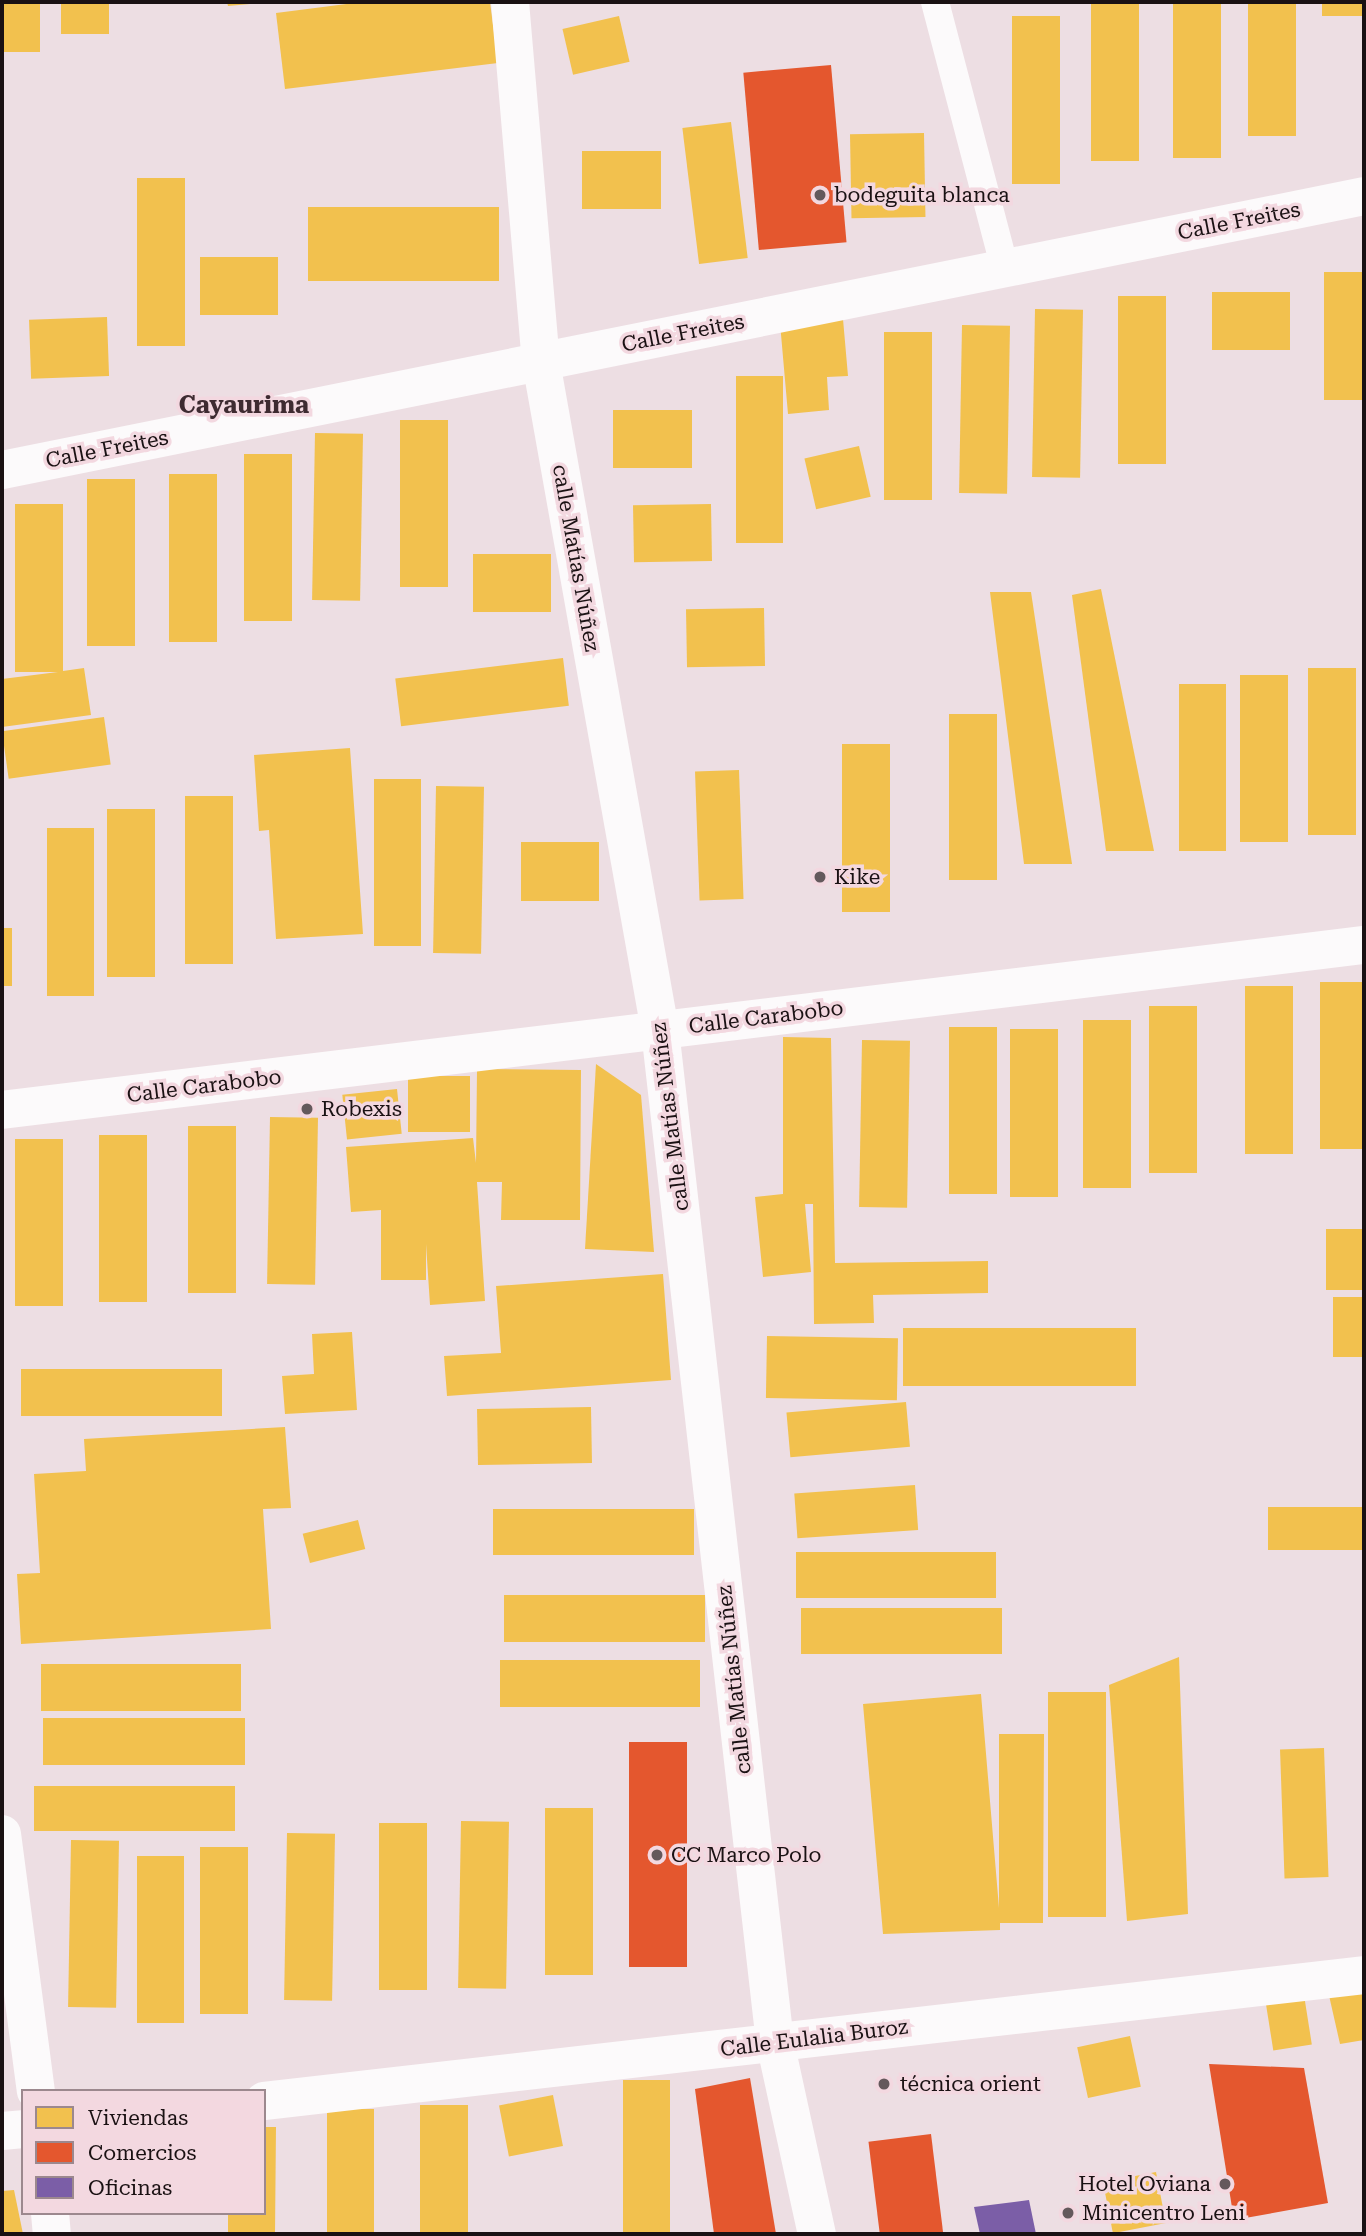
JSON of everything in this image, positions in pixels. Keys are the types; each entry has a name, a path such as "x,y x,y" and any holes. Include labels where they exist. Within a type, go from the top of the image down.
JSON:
{"street":[{"name":"calle Matías Núñez","path":"510,2 541,362 660,1030 775,2042 817,2234"},
{"name":"Calle Freites","path":"2,470 1364,196"},
{"name":"Calle Carabobo","path":"2,1110 1364,945"},
{"path":"2,1834 36,2089"},
{"name":"Calle Eulalia Buroz","path":"266,2101 1364,1975"},
{"path":"2,2131 21,2129"},
{"path":"50,2215 52,2234"}],"lane":[{"path":"935,2 1005,268"}],"building: Viviendas":[{"path":"2,2 40,2 40,52 2,52"},
{"path":"61,2 109,2 109,34 61,34"},
{"path":"227,2 250,2 250,4 228,6"},
{"path":"362,2 490,2 498,63 285,89 276,13"},
{"path":"1091,2 1139,2 1139,161 1091,161"},
{"path":"1173,2 1221,2 1221,158 1173,158"},
{"path":"1248,2 1296,2 1296,136 1248,136"},
{"path":"1322,2 1364,2 1364,16 1322,16"},
{"path":"619,16 630,62 573,75 562,29"},
{"path":"1012,16 1060,16 1060,184 1012,184"},
{"path":"731,122 748,258 699,264 682,128"},
{"path":"924,133 925,217 851,218 850,134"},
{"path":"582,151 661,151 661,209 582,209"},
{"path":"137,178 185,178 185,346 137,346"},
{"path":"308,207 499,207 499,281 308,281"},
{"path":"200,257 278,257 278,315 200,315"},
{"path":"1324,272 1364,272 1364,400 1324,400"},
{"path":"1212,292 1290,292 1290,350 1212,350"},
{"path":"1118,296 1166,296 1166,464 1118,464"},
{"path":"1035,309 1083,310 1080,478 1032,477"},
{"path":"107,317 109,376 31,379 29,320"},
{"path":"843,319 848,376 827,377 829,410 788,414 780,323"},
{"path":"962,325 1010,326 1007,494 959,493"},
{"path":"884,332 932,332 932,500 884,500"},
{"path":"736,376 783,376 783,543 736,543"},
{"path":"613,410 692,410 692,468 613,468"},
{"path":"400,420 448,420 448,587 400,587"},
{"path":"315,433 363,434 360,601 312,600"},
{"path":"859,446 871,497 816,509 804,459"},
{"path":"244,454 292,454 292,621 244,621"},
{"path":"169,474 217,474 217,642 169,642"},
{"path":"87,479 135,479 135,646 87,646"},
{"path":"15,504 63,504 63,671 84,668 91,715 2,727 2,679 58,672 15,672"},
{"path":"711,504 712,561 634,562 633,505"},
{"path":"473,554 551,554 551,612 473,612"},
{"path":"1101,589 1154,851 1106,851 1072,595"},
{"path":"990,592 1031,592 1072,864 1024,864"},
{"path":"764,608 765,666 687,667 686,609"},
{"path":"563,658 569,706 401,726 395,679"},
{"path":"1308,668 1356,668 1356,835 1308,835"},
{"path":"1240,675 1288,675 1288,842 1240,842"},
{"path":"1179,684 1226,684 1226,851 1179,851"},
{"path":"949,714 997,714 997,880 949,880"},
{"path":"104,717 111,765 9,779 2,731"},
{"path":"842,744 890,744 890,912 842,912"},
{"path":"350,748 363,934 276,939 269,830 259,831 254,755"},
{"path":"739,770 744,899 700,900 695,772"},
{"path":"374,779 421,779 421,946 374,946"},
{"path":"436,786 484,787 481,954 433,953"},
{"path":"185,796 233,796 233,964 185,964"},
{"path":"107,809 155,809 155,977 107,977"},
{"path":"47,828 94,828 94,996 47,996"},
{"path":"521,842 599,842 599,901 521,901"},
{"path":"2,928 12,928 12,986 2,986"},
{"path":"1320,982 1364,982 1364,1149 1320,1149"},
{"path":"1245,986 1293,986 1293,1154 1245,1154"},
{"path":"1149,1006 1197,1006 1197,1173 1149,1173"},
{"path":"1083,1020 1131,1020 1131,1188 1083,1188"},
{"path":"949,1027 997,1027 997,1194 949,1194"},
{"path":"1010,1029 1058,1029 1058,1197 1010,1197"},
{"path":"783,1037 831,1038 835,1263 988,1261 988,1293 873,1295 874,1323 814,1324 813,1204 805,1204 811,1272 763,1277 755,1197 783,1194"},
{"path":"862,1040 910,1041 907,1208 859,1207"},
{"path":"596,1064 641,1095 654,1252 585,1249"},
{"path":"477,1069 581,1070 580,1220 501,1220 502,1182 477,1182 485,1301 430,1305 426,1244 426,1280 381,1280 381,1210 351,1212 346,1147 473,1138 476,1163"},
{"path":"408,1076 470,1076 470,1132 408,1132"},
{"path":"397,1089 402,1134 347,1140 342,1095"},
{"path":"270,1117 318,1118 315,1285 267,1284"},
{"path":"188,1126 236,1126 236,1293 188,1293"},
{"path":"99,1135 147,1135 147,1302 99,1302"},
{"path":"15,1139 63,1139 63,1306 15,1306"},
{"path":"1326,1229 1364,1229 1364,1290 1326,1290"},
{"path":"663,1274 671,1380 447,1396 444,1356 501,1353 496,1286"},
{"path":"1333,1297 1364,1297 1364,1357 1333,1357"},
{"path":"903,1328 1136,1328 1136,1386 903,1386"},
{"path":"352,1332 357,1410 285,1414 282,1376 314,1374 312,1334"},
{"path":"767,1336 898,1338 897,1400 766,1398"},
{"path":"21,1369 222,1369 222,1416 21,1416"},
{"path":"906,1402 910,1447 790,1457 786,1412"},
{"path":"591,1407 592,1463 478,1465 477,1409"},
{"path":"285,1427 291,1508 263,1509 271,1629 21,1644 17,1574 40,1573 34,1474 86,1471 84,1439"},
{"path":"915,1485 918,1530 797,1538 794,1493"},
{"path":"1268,1507 1364,1507 1364,1550 1268,1550"},
{"path":"493,1509 694,1509 694,1555 493,1555"},
{"path":"358,1520 365,1549 310,1563 303,1534"},
{"path":"796,1552 996,1552 996,1598 796,1598"},
{"path":"504,1595 705,1595 705,1642 504,1642"},
{"path":"801,1608 1002,1608 1002,1654 801,1654"},
{"path":"1179,1657 1188,1914 1127,1921 1109,1685"},
{"path":"500,1660 700,1660 700,1707 500,1707"},
{"path":"41,1664 241,1664 241,1711 41,1711"},
{"path":"1048,1692 1106,1692 1106,1917 1048,1917"},
{"path":"981,1694 999,1908 999,1734 1044,1734 1043,1923 1000,1923 1000,1930 883,1934 863,1704"},
{"path":"43,1718 245,1718 245,1765 43,1765"},
{"path":"1324,1748 1329,1877 1285,1878 1280,1750"},
{"path":"34,1786 235,1786 235,1831 34,1831"},
{"path":"545,1808 593,1808 593,1975 545,1975"},
{"path":"461,1821 509,1822 506,1989 458,1988"},
{"path":"379,1823 427,1823 427,1990 379,1990"},
{"path":"287,1833 335,1834 332,2001 284,2000"},
{"path":"71,1840 119,1841 116,2008 68,2007"},
{"path":"200,1847 248,1847 248,2014 200,2014"},
{"path":"137,1856 184,1856 184,2023 137,2023"},
{"path":"1364,1986 1364,2040 1340,2044 1328,1991"},
{"path":"1304,1995 1312,2044 1273,2050 1265,2001"},
{"path":"1130,2036 1141,2087 1088,2098 1077,2047"},
{"path":"623,2080 670,2080 670,2234 623,2234"},
{"path":"553,2095 563,2146 509,2157 499,2105"},
{"path":"420,2105 468,2105 468,2234 420,2234"},
{"path":"327,2109 374,2109 374,2234 327,2234"},
{"path":"266,2127 276,2127 275,2234 228,2234 228,2215 266,2215"},
{"path":"1156,2172 1166,2223 1113,2233 1103,2182"},
{"path":"14,2190 23,2234 2,2234 2,2191"}],"building: Comercios":[{"path":"831,65 847,242 759,250 743,73"},
{"name":"CC Marco Polo","path":"629,1742 687,1742 687,1967 629,1967"},
{"path":"1209,2064 1304,2068 1328,2203 1234,2220"},
{"path":"750,2078 776,2234 714,2234 695,2089"},
{"path":"931,2134 943,2234 880,2234 868,2142"}],"building: Oficinas":[{"path":"1029,2200 1036,2234 980,2234 974,2207"}],"place":[{"name":"bodeguita blanca","path":"820,195"},
{"name":"Kike","path":"820,877"},
{"name":"Robexis","path":"307,1109"},
{"name":"CC Marco Polo","path":"657,1855"},
{"name":"técnica orient","path":"884,2084"},
{"name":"Hotel Oviana","path":"1225,2184"},
{"name":"Minicentro Leni","path":"1068,2213"}],"district":[{"name":"Cayaurima","path":"244,406"}]}
